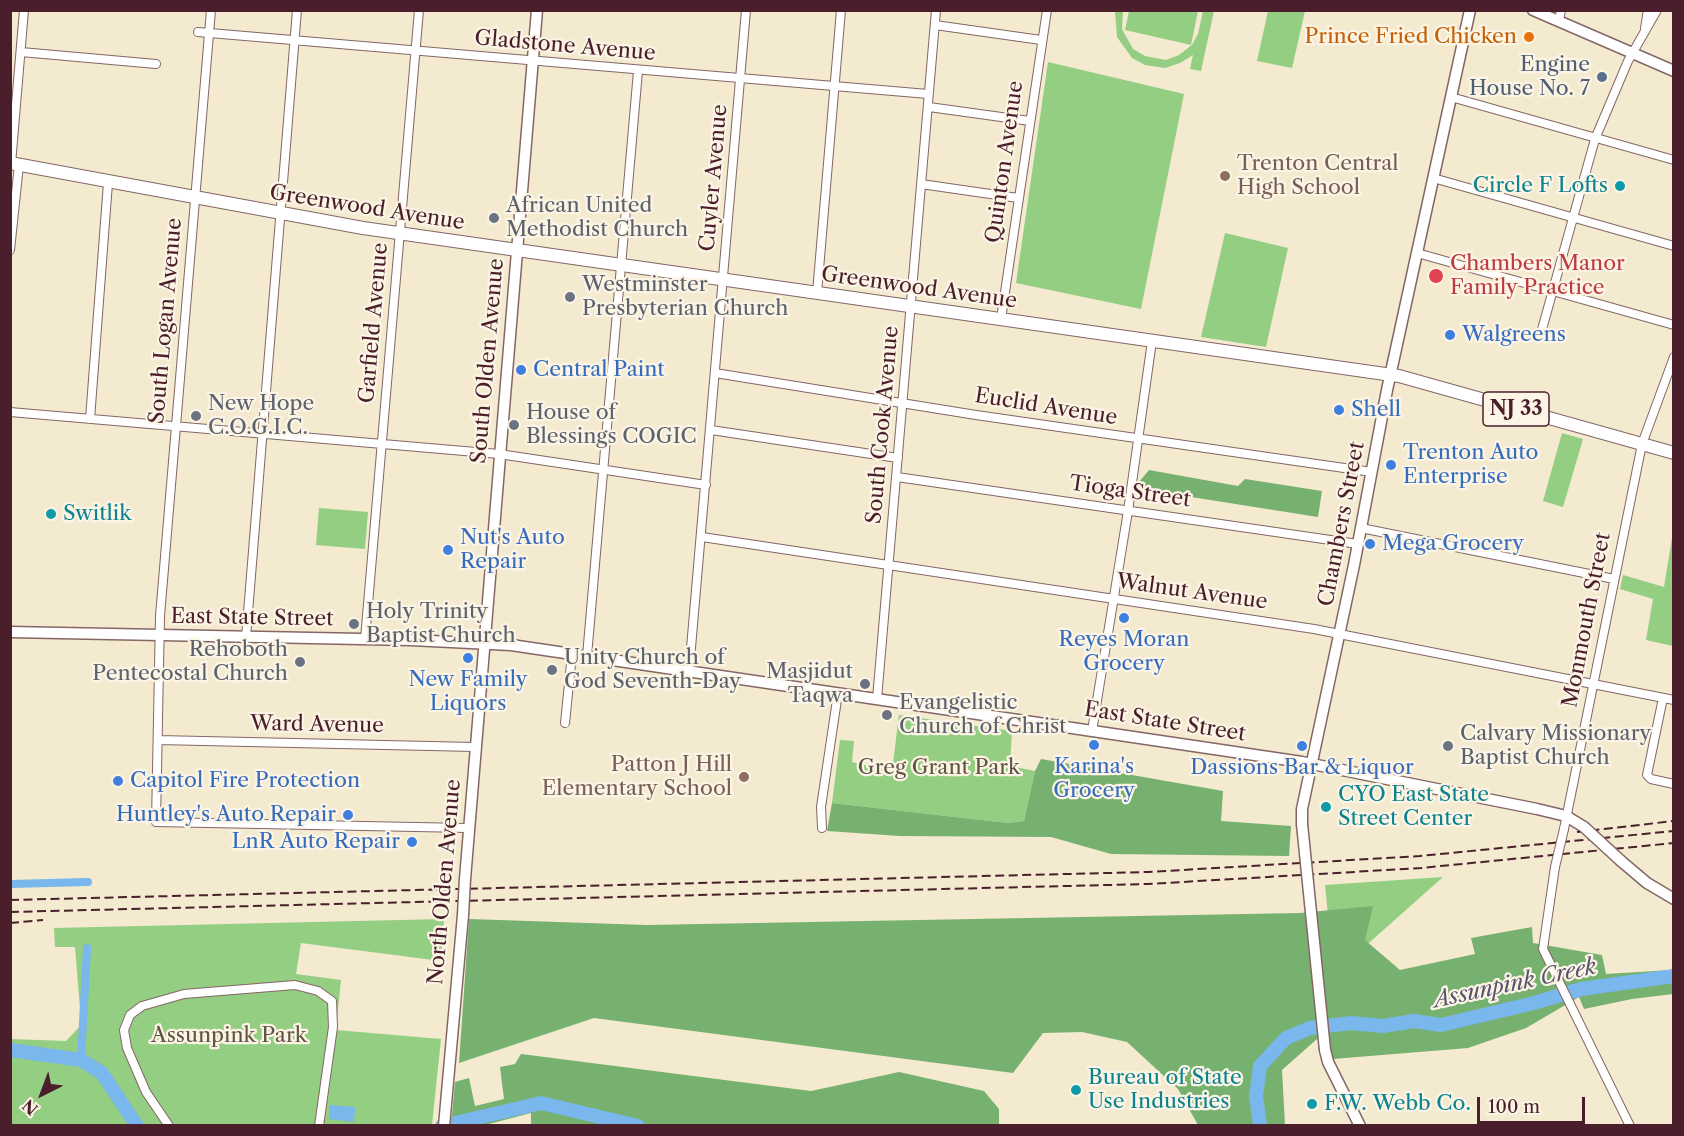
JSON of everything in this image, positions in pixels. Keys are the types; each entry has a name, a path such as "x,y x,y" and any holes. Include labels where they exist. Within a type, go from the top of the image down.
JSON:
{"main road":[{"name":"Greenwood Avenue","path":"14,164 108,183 400,234 1390,375 1674,453"}],"street":[{"path":"10,250 24,10"},
{"name":"South Logan Avenue","path":"212,10 159,635 156,822 468,828"},
{"path":"246,637 297,10"},
{"name":"Garfield Avenue","path":"365,639 419,10"},
{"name":"South Olden Avenue","path":"484,642 537,10"},
{"name":"Cuyler Avenue","path":"689,671 746,10"},
{"path":"817,293 841,10"},
{"name":"South Cook Avenue","path":"877,699 936,10"},
{"name":"Quinton Avenue","path":"1001,319 1047,10"},
{"name":"Chambers Street","path":"1360,1125 1328,1062 1325,1050 1302,809 1340,633 1390,375 1470,10"},
{"path":"1533,10 1560,16 1634,54 1674,71"},
{"path":"1643,35 1648,10"},
{"path":"1541,333 1595,139 1628,61 1657,10"},
{"path":"935,25 1041,40"},
{"name":"Gladstone Avenue","path":"198,32 928,94"},
{"path":"21,52 156,64"},
{"path":"587,656 638,70"},
{"path":"1450,97 1674,160"},
{"path":"928,107 1030,122"},
{"path":"1433,178 1674,246"},
{"path":"90,419 108,183"},
{"path":"921,184 1018,198"},
{"path":"1417,253 1674,325"},
{"path":"1092,731 1128,511 1152,341"},
{"name":"Monmouth Street","path":"1630,1125 1553,971 1542,942 1555,867 1642,444 1674,357"},
{"name":"Euclid Avenue","path":"715,373 902,404 1372,472"},
{"path":"10,412 499,454 706,484"},
{"path":"711,430 898,458"},
{"name":"Tioga Street","path":"897,477 1358,544"},
{"path":"1361,528 1614,579"},
{"name":"Walnut Avenue","path":"702,537 842,556 1340,633 1674,700"},
{"name":"East State Street","path":"10,632 484,642 1312,764 1566,816 1584,827 1647,883 1674,899"},
{"name":"North Olden Avenue","path":"444,1125 484,642"},
{"path":"565,723 572,654"},
{"path":"822,828 821,807 838,693"},
{"path":"1663,698 1648,777 1674,784"},
{"name":"Ward Avenue","path":"158,740 475,747"},
{"path":"169,1125 146,1092 127,1048 124,1030 130,1015 142,1006 184,994 295,985 318,991 332,1001 333,1027 319,1125"}],"green space":[{"path":"1115,11 1123,11 1122,29 1133,49 1145,56 1166,60 1179,55 1192,45 1198,34 1203,11 1214,11 1201,71 1190,69 1193,55 1165,68 1145,65 1132,58 1117,37"},
{"path":"1129,11 1198,11 1191,45 1125,30"},
{"path":"1268,11 1305,11 1292,68 1257,61"},
{"path":"1048,62 1184,94 1141,309 1016,283"},
{"path":"1225,233 1288,248 1266,347 1201,337"},
{"path":"1562,433 1583,439 1563,507 1543,501"},
{"path":"1149,470 1238,486 1245,479 1322,491 1318,517 1134,488"},
{"path":"319,508 368,512 365,549 316,545"},
{"path":"1672,538 1674,538 1673,646 1646,640 1653,599 1620,589 1623,575 1664,587"},
{"name":"Greg Grant Park","path":"899,715 1012,731 1010,766 1035,771 1024,821 1008,823 832,803 840,740 854,741 852,762 892,771"},
{"path":"1041,759 1223,791 1221,821 1291,826 1289,856 1111,854 1051,837 900,836 827,831 832,803 1008,823 1024,821 1035,771"},
{"path":"1443,877 1334,974 1325,885"},
{"path":"1373,906 1365,940 1400,970 1475,954 1471,938 1532,927 1533,943 1602,955 1606,974 1671,970 1673,966 1673,994 1632,999 1584,1009 1579,997 1526,1028 1468,1048 1333,1059 1329,1040 1323,1042 1317,1039 1282,1070 1285,1125 1198,1125 1178,1089 1127,1042 1082,1032 1043,1033 1013,1073 594,1018 459,1063 469,919 647,925 1300,913"},
{"name":"Assunpink Park","path":"444,919 441,961 301,943 296,974 341,980 336,1030 441,1039 432,1125 11,1126 11,1039 66,1041 85,1021 81,1021 75,947 55,947 54,928"},
{"path":"521,1054 811,1091 899,1072 984,1091 999,1109 999,1125 531,1126 531,1113 485,1125 451,1125 455,1082 469,1078 475,1106 504,1099 500,1067 515,1064"}],"water":[{"path":"330,1105 355,1107 354,1122 329,1119"}],"waterway":[{"path":"10,884 88,882"},
{"path":"81,1060 87,948"},
{"name":"Assunpink Creek","path":"1260,1126 1256,1096 1260,1066 1286,1038 1310,1028 1351,1023 1383,1026 1414,1021 1441,1025 1534,1003 1581,989 1674,976"},
{"name":"Assunpink Creek","path":"10,1050 81,1060 102,1073 137,1126"},
{"name":"Assunpink Creek","path":"442,1126 541,1103 638,1126"}],"railway":[{"path":"1577,832 1674,821"},
{"path":"10,900 1148,872 1420,856 1674,831"},
{"path":"10,912 1148,884 1421,868 1674,843"},
{"path":"10,923 43,920"}],"place":[{"name":"Prince Fried Chicken","path":"1529,37"},
{"name":"Engine House No. 7","path":"1602,77"},
{"name":"Trenton Central High School","path":"1225,176"},
{"name":"Circle F Lofts","path":"1620,186"},
{"name":"African United Methodist Church","path":"494,218"},
{"name":"Chambers Manor Family Practice","path":"1436,276"},
{"name":"Westminster Presbyterian Church","path":"570,297"},
{"name":"Walgreens","path":"1450,335"},
{"name":"Central Paint","path":"521,370"},
{"name":"Shell","path":"1339,410"},
{"name":"New Hope C.O.G.I.C.","path":"196,416"},
{"name":"House of Blessings COGIC","path":"514,425"},
{"name":"Trenton Auto Enterprise","path":"1391,465"},
{"name":"Switlik","path":"51,514"},
{"name":"Mega Grocery","path":"1370,544"},
{"name":"Nut's Auto Repair","path":"448,550"},
{"name":"Reyes Moran Grocery","path":"1124,618"},
{"name":"Holy Trinity Baptist Church","path":"354,624"},
{"name":"New Family Liquors","path":"468,658"},
{"name":"Rehoboth Pentecostal Church","path":"300,662"},
{"name":"Unity Church of God Seventh-Day","path":"552,670"},
{"name":"Masjidut Taqwa","path":"865,684"},
{"name":"Evangelistic Church of Christ","path":"887,715"},
{"name":"Karina's Grocery","path":"1094,745"},
{"name":"Dassions Bar & Liquor","path":"1302,746"},
{"name":"Calvary Missionary Baptist Church","path":"1448,746"},
{"name":"Patton J Hill Elementary School","path":"744,777"},
{"name":"Capitol Fire Protection","path":"118,781"},
{"name":"CYO East State Street Center","path":"1326,807"},
{"name":"Huntley's Auto Repair","path":"348,815"},
{"name":"LnR Auto Repair","path":"412,842"},
{"name":"Bureau of State Use Industries","path":"1076,1090"},
{"name":"F.W. Webb Co.","path":"1312,1104"}]}
